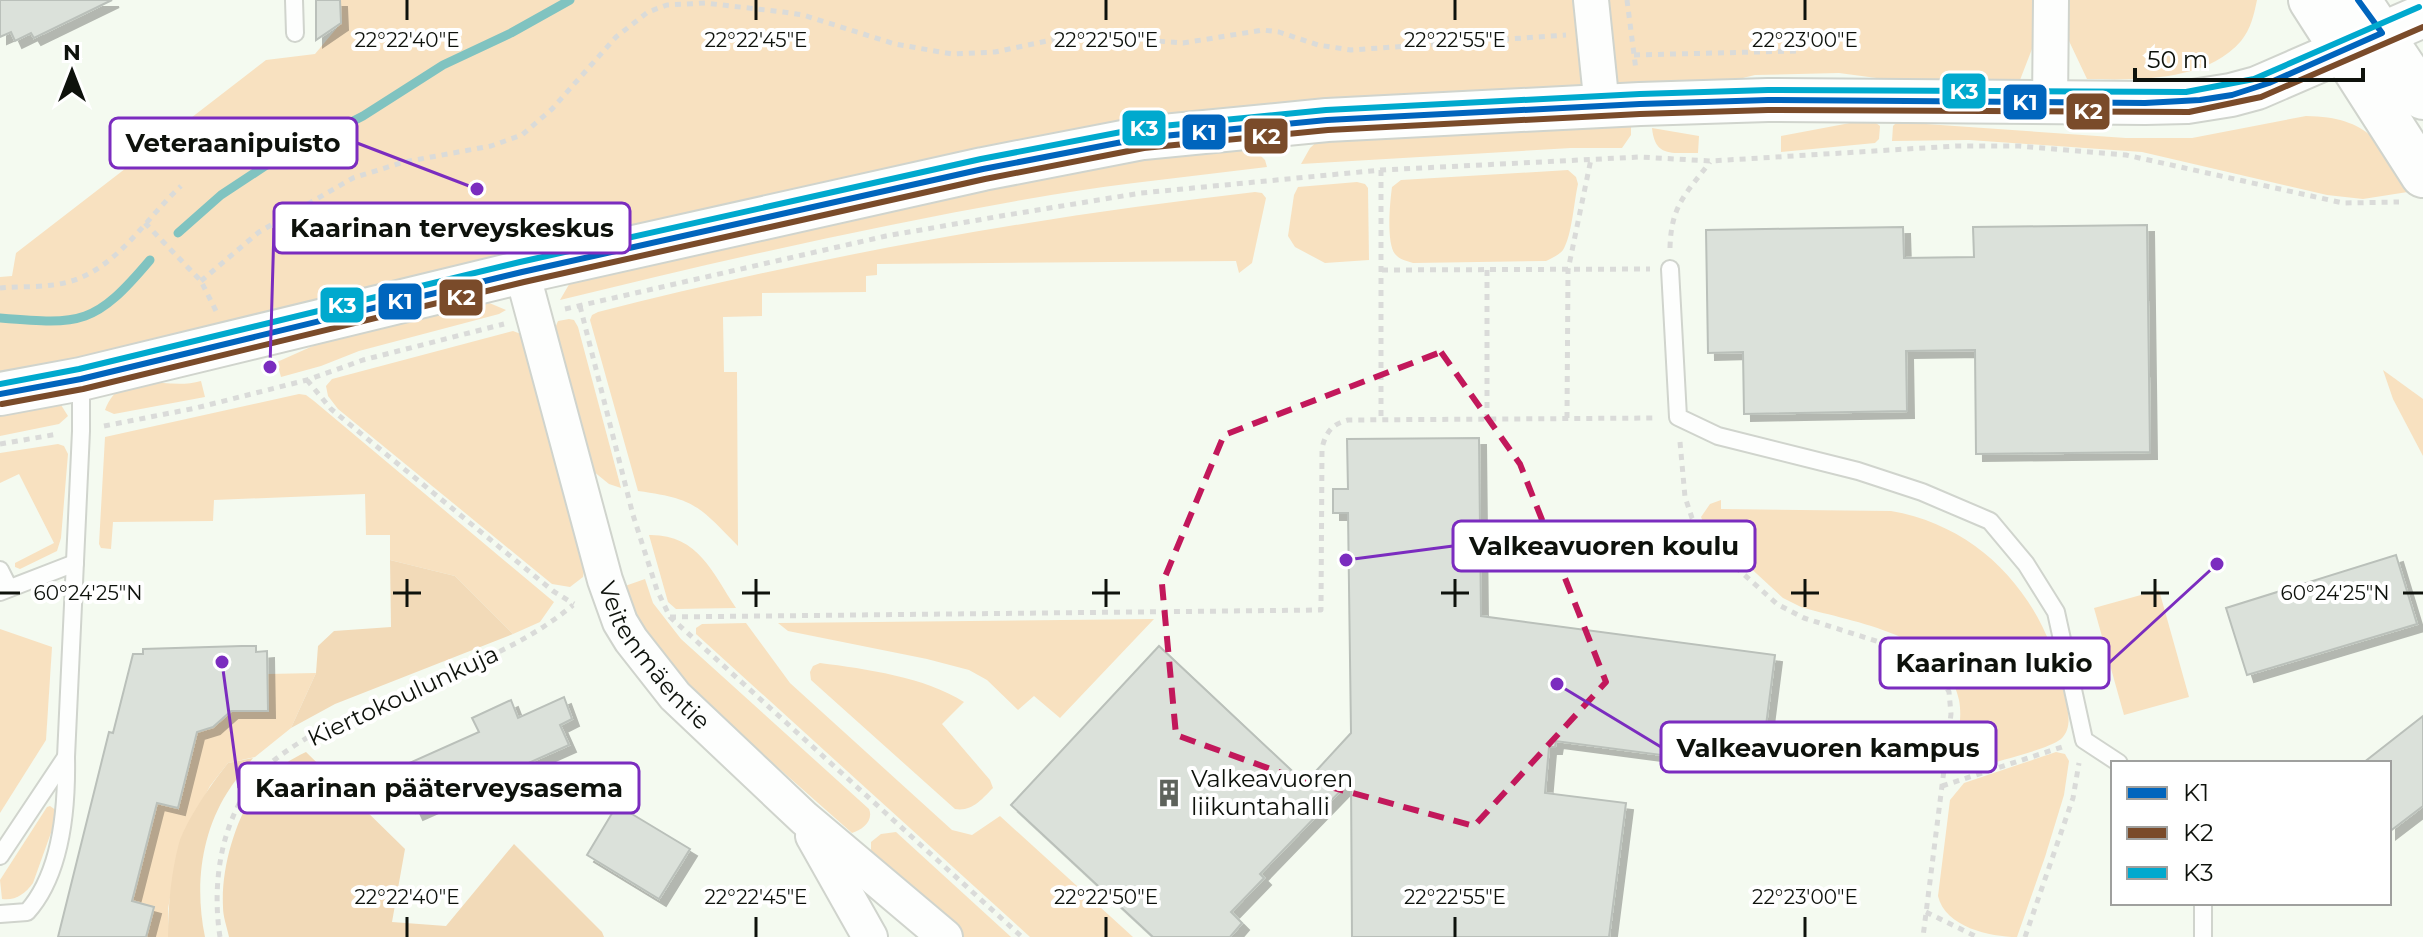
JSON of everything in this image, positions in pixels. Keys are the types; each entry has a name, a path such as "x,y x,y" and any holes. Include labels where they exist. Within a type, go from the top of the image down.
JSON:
{"main road":[{"path":"2311,0 2361,28 2423,97"},
{"path":"2361,28 2416,188"}],"street":[{"path":"2050,104 2051,0"},
{"path":"0,394 81,379 522,272 983,169 1143,138 1327,120 1768,100 2050,104 2187,102 2257,88 2361,28 2423,16"},
{"path":"1593,17 1602,107"},
{"name":"Veitenmäentie","path":"522,272 605,580 620,622 631,640 675,696 804,818 945,937"},
{"path":"804,818 870,937"}],"lane":[{"path":"294,0 295,33"},
{"path":"1670,269 1678,417 1718,436 1858,471 1922,492 1990,521 2026,564 2056,612 2084,740 2116,761"},
{"path":"0,914 27,912 43,890 63,824 67,797 81,379"},
{"path":"0,570 4,590 75,563"},
{"path":"0,856 66,757"},
{"path":"2203,905 2203,937"}],"path":[{"path":"1627,0 1637,77"},
{"path":"201,281 259,232 353,178 404,162 491,146 522,135 552,109 616,37 648,12 667,5 705,3 803,15 895,44 952,54 995,52 1066,37 1183,43 1263,30 1318,45 1351,50 1593,17 1631,29"},
{"path":"1634,55 1797,51"},
{"path":"0,444 196,408 307,380 363,360 755,264 886,236 1141,193 1381,170 1640,157 1711,161 1927,148 2019,146 2126,155 2343,203 2416,188"},
{"path":"1567,418 1568,270 1591,159"},
{"path":"1382,270 1670,269 1671,223 1680,201 1711,161"},
{"path":"1381,170 1381,420"},
{"path":"0,288 69,282 87,275 105,264 181,186"},
{"path":"145,223 201,281 213,301 223,344"},
{"path":"1487,270 1487,420"},
{"path":"580,306 633,515 657,590 670,617 1022,937"},
{"path":"307,380 331,409 553,591"},
{"path":"670,617 1321,610 1322,448 1329,429 1337,423 1348,420 1678,417 1685,497 1704,539 1777,604 1804,618 1923,656 1938,672 1949,692 1951,714 1923,937"},
{"name":"Kiertokoulunkuja","path":"220,937 217,906 221,851 236,810 256,778 280,755 334,723 518,643 549,625 573,605"},
{"path":"1942,786 2084,740 2073,798 2025,937"},
{"path":"1926,912 1977,937"}],"highlighted area":[{"path":"1441,352 1520,464 1606,682 1474,826 1290,776 1176,735 1162,584 1224,435"}],"shaded area":[{"path":"340,0 2040,0 2037,36 2020,80 1929,85 1839,73 1755,75 1690,91 903,167 688,212 263,320 0,378 0,277 12,276 16,253 266,60 315,54 341,23"},
{"path":"2068,0 2257,0 2250,26 2241,41 2209,64 2169,76 2087,79 2069,41"},
{"path":"2306,116 2345,122 2372,136 2414,191 2363,199 2327,195 2142,152 1969,140 1892,141 1893,126 1897,122 2126,138 2192,138"},
{"path":"1850,123 1876,123 1880,126 1879,139 1875,143 1781,152 1781,136"},
{"path":"1626,124 1631,127 1631,135 1622,148 1571,148 1301,164 1310,148 1320,139"},
{"path":"1652,128 1699,136 1698,153 1667,152 1657,145"},
{"path":"1251,146 1265,160 1267,167 1105,187 989,206 805,243 560,300 571,281 1057,169"},
{"path":"1568,170 1576,177 1578,184 1569,236 1563,250 1546,261 1413,263 1399,258 1392,248 1389,222 1392,187 1401,180"},
{"path":"1357,182 1368,188 1369,260 1325,263 1295,247 1288,236 1298,187"},
{"path":"1262,193 1266,198 1252,263 1239,273 1236,261 877,264 877,275 866,276 866,292 762,293 762,316 723,317 724,372 737,372 738,546 694,506 672,497 638,491 590,320 598,312 842,256 924,241 1007,226"},
{"path":"487,302 506,310 359,351 281,377 277,362 342,333"},
{"path":"574,320 578,327 621,488 609,484 593,471 555,328 558,321"},
{"path":"513,331 521,334 585,565 583,577 570,587 552,584 338,409 328,396 326,386 332,379"},
{"path":"2383,370 2423,399 2423,456 2393,399"},
{"path":"201,381 205,397 114,414 105,410 113,396 134,384"},
{"path":"299,394 314,401 554,602 540,622 513,634 455,576 390,560 390,535 366,535 365,494 214,500 213,521 113,522 111,549 101,548 105,437"},
{"path":"48,401 61,405 68,416 59,424 0,436 0,410"},
{"path":"58,444 64,446 68,454 61,538 57,551 20,569 15,567 15,563 54,543 19,474 0,483 0,453"},
{"path":"1721,500 1721,509 1891,511 1955,533 1982,551 2006,573 2043,628 2056,659 2067,704 2065,734 2054,743 2033,751 1966,768 1958,762 1959,700 1951,678 1936,660 1918,646 1895,635 1801,607 1783,598 1705,526 1701,517 1710,504"},
{"path":"649,535 666,536 692,548 711,569 736,608 676,609 668,602"},
{"path":"390,560 455,576 513,634 335,704 291,728 316,673 318,646 334,631 391,627"},
{"path":"645,579 653,603 681,639 869,809 870,817 863,827 852,833 679,680 637,623 625,586"},
{"path":"2159,590 2189,697 2124,715 2094,608"},
{"path":"1154,619 1060,718 1034,696 1018,710 987,680 969,670 788,631 778,623"},
{"path":"746,623 790,683 952,830 972,835 1000,816 1133,937 1030,937 696,634 696,628 702,624"},
{"path":"0,629 52,647 46,740 0,813"},
{"path":"820,663 913,680 964,702 942,724 990,780 993,788 972,807 955,809 811,680 813,666"},
{"path":"316,673 291,728 255,757 228,763 210,786 180,842 168,909 168,937 146,937 153,907 132,901 157,803 178,807 194,742 191,732 213,727 231,711 268,711 268,674"},
{"path":"306,752 405,849 392,922 446,926 514,844 604,937 229,937 223,911 224,878 240,820 263,781"},
{"path":"2056,752 2065,754 2069,761 2064,795 2017,937 1994,935 1959,923 1942,907 1938,896 1950,800 1964,783"},
{"path":"253,758 218,810 206,845 200,882 205,937 168,937 172,878 183,833 200,802 228,763"},
{"path":"50,806 57,811 57,816 33,883 19,896 2,899 0,880"},
{"path":"896,832 1011,937 964,937 871,850 871,842 881,834"}],"building":[{"path":"0,0 112,0 34,38 31,33 15,41 11,32 0,37"},
{"path":"316,0 340,0 341,23 316,40"},
{"path":"2147,225 2150,452 1976,454 1975,350 1906,351 1907,411 1744,414 1743,352 1708,353 1706,230 1903,227 1904,258 1974,257 1973,227"},
{"path":"1479,438 1481,616 1775,655 1762,757 1686,747 1684,758 1556,741 1555,747 1549,747 1545,793 1626,803 1609,937 1352,937 1351,780 1260,874 1264,878 1231,912 1242,923 1230,937 1153,937 1011,805 1159,646 1305,783 1351,733 1348,513 1333,513 1333,489 1348,489 1347,439"},
{"path":"2396,555 2417,624 2247,675 2226,608"},
{"path":"256,646 256,652 267,651 268,711 231,711 213,727 197,732 178,808 157,803 132,901 154,907 146,937 58,937 109,732 113,733 133,654 143,654 143,649"},
{"path":"564,697 572,719 560,725 569,745 416,813 396,769 479,732 472,718 511,700 518,718"},
{"path":"2423,716 2423,806 2391,830 2391,761 2366,761"},
{"path":"617,805 690,849 659,899 587,855"}],"waterway":[{"path":"178,233 221,195 265,166 363,116 443,65 511,33 570,0"},
{"path":"0,318 50,321 85,316 115,297 150,260"}],"transit line":[{"name":"K1","path":"0,394 81,379 522,272 983,169 1143,138 1327,120 1640,104 1768,100 2145,103 2232,95 2269,83 2382,33 2358,0"},
{"name":"K3","path":"0,384 79,369 520,262 981,159 1142,128 1326,110 1640,94 1768,90 2186,92 2254,79 2419,7"},
{"name":"K2","path":"2,404 83,389 524,282 985,179 1144,148 1328,130 1640,114 1768,110 2189,112 2261,97 2423,27"}],"place":[{"name":"Veteraanipuisto","path":"477,189"},
{"name":"Kaarinan terveyskeskus","path":"270,367"},
{"name":"Valkeavuoren koulu","path":"1346,560"},
{"name":"Kaarinan lukio","path":"2217,564"},
{"name":"Kaarinan pääterveysasema","path":"222,662"},
{"name":"Valkeavuoren kampus","path":"1557,684"},
{"name":"Valkeavuoren liikuntahalli","path":"1169,793"}]}
